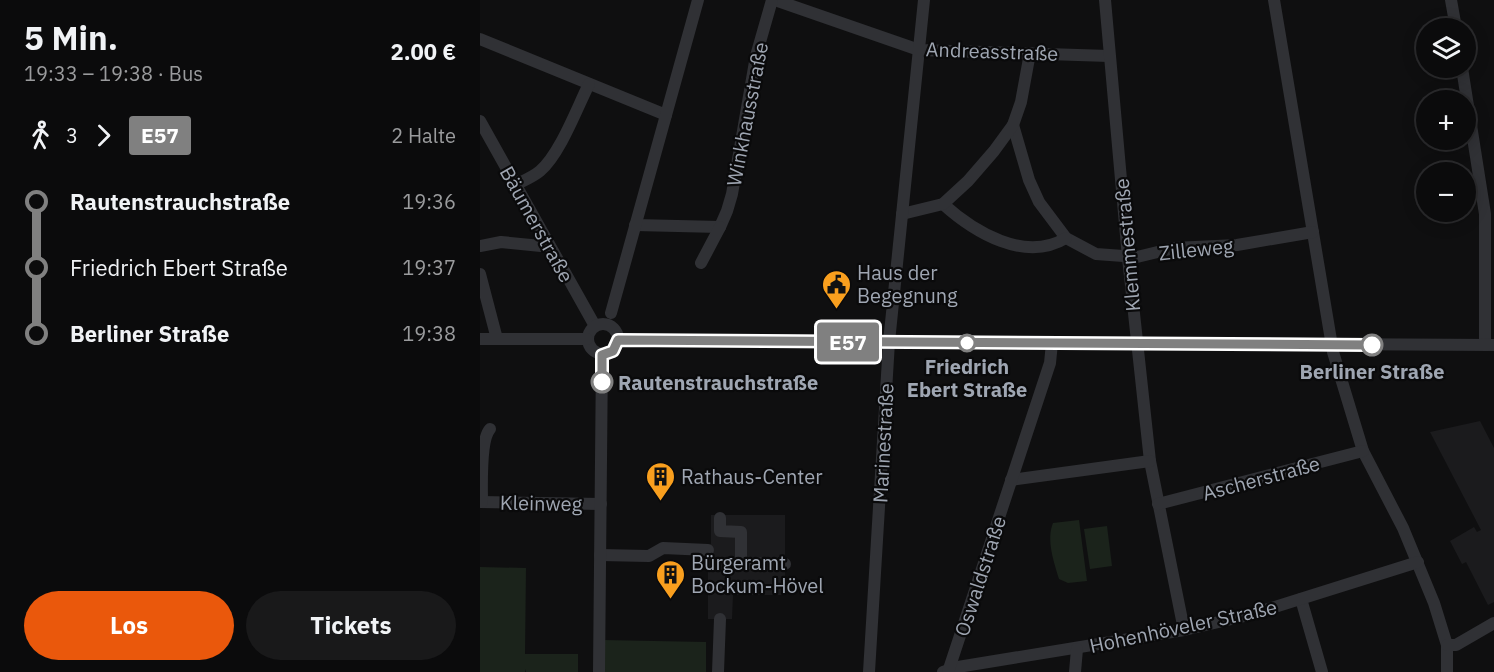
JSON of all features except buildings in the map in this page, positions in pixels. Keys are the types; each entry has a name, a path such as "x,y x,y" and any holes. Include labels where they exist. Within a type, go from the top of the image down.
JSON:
{"street":[{"path":"610,313 698,0"},
{"name":"Andreasstraße","path":"773,0 919,50 1109,56"},
{"name":"Winkhausstraße","path":"701,263 720,227 732,194 756,56 773,0"},
{"name":"Marinestraße","path":"869,672 889,342 924,0"},
{"name":"Klemmestraße","path":"1105,0 1136,343 1150,461 1184,630"},
{"path":"1274,0 1331,345 1363,451 1403,528 1442,627 1447,645 1447,672"},
{"path":"1451,0 1454,18"},
{"path":"480,39 666,115"},
{"path":"902,214 944,204 994,151 1013,125 1021,102 1030,53"},
{"path":"618,340 1489,345 1485,214 1464,78"},
{"path":"515,185 538,172 546,164 562,139 589,84"},
{"name":"Bäumerstraße","path":"480,121 595,326"},
{"name":"Zilleweg","path":"1013,125 1029,180 1039,202 1066,238 1096,254 1128,258 1174,248 1237,245 1313,232"},
{"path":"944,204 980,232 1004,242 1047,247 1066,238"},
{"path":"635,225 720,227"},
{"path":"480,246 501,242 549,245"},
{"path":"480,274 497,339"},
{"path":"603,324 612,327 618,340 613,351 602,355 593,352 587,339 595,326 603,324"},
{"path":"480,339 587,339"},
{"name":"Oswaldstraße","path":"947,671 1050,363 1052,343"},
{"path":"599,672 602,355"},
{"name":"Kleinweg","path":"490,429 483,442 481,502 601,504"},
{"name":"Ascherstraße","path":"1158,504 1363,451"},
{"path":"1011,480 1150,461"},
{"path":"720,518 720,531 741,532 741,563 785,564"},
{"path":"600,555 649,556 663,548 708,550"},
{"name":"Hohenhöveler Straße","path":"947,671 1184,630 1249,615 1418,562"},
{"path":"1301,599 1322,672"},
{"path":"718,672 720,619"},
{"path":"1447,645 1456,645 1494,623"},
{"path":"1076,672 1077,649"}],"shaded area":[{"path":"1480,421 1494,448 1494,602 1488,605 1466,562 1462,564 1450,541 1474,527 1477,532 1481,530 1430,432"},
{"path":"711,515 785,515 785,595 733,595 732,619 708,619 708,550 711,544"},
{"path":"1079,520 1087,581 1068,583 1059,579 1052,551 1051,530 1053,523"},
{"path":"1107,526 1112,566 1090,569 1084,529"},
{"path":"480,567 526,568 525,654 578,654 578,672 526,672 525,669 525,672 480,672"},
{"path":"603,640 706,642 706,672 603,672"}],"bus line":[{"name":"E57","path":"602,382 602,355 613,351 618,340 1372,345"}],"place":[{"name":"Haus der Begegnung","path":"836,310"},
{"name":"Friedrich Ebert Straße","path":"967,343"},
{"name":"Berliner Straße","path":"1372,345"},
{"name":"Rautenstrauchstraße","path":"602,382"},
{"name":"Rathaus-Center","path":"660,502"},
{"name":"Bürgeramt Bockum-Hövel","path":"670,600"}]}
